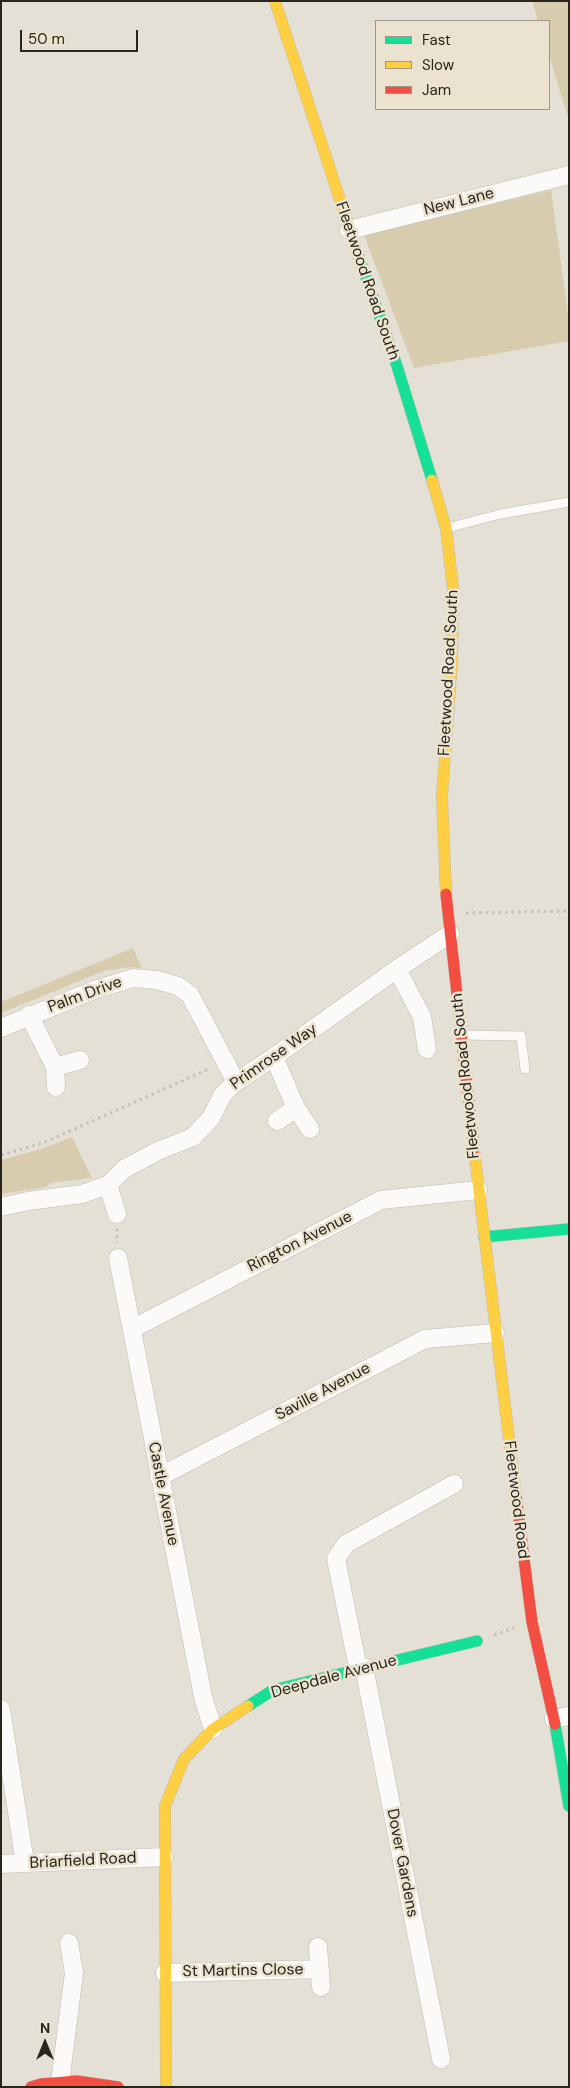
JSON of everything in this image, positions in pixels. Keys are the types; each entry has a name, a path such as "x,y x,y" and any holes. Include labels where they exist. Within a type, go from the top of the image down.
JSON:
{"main road":[{"name":"Fleetwood Road South","path":"275,1 349,230 397,366 446,528 453,588 452,660 442,797 444,866 478,1190"},
{"name":"Fleetwood Road","path":"478,1190 532,1622 561,1718 569,1806"},
{"path":"484,1236 569,1229"},
{"name":"Deepdale Avenue","path":"166,2087 165,1806 184,1759 213,1729 273,1690 477,1641"},
{"path":"31,2087 77,2081 118,2087"}],"street":[{"name":"New Lane","path":"349,230 569,175"},
{"name":"Primrose Way","path":"1,1206 82,1194 108,1185 124,1169 158,1151 193,1137 211,1118 223,1094 236,1082 450,934"},
{"path":"397,969 422,1016 427,1049"},
{"name":"Palm Drive","path":"1,1028 94,990 133,978 157,980 178,986 190,995 236,1082"},
{"path":"29,1016 55,1067 56,1087"},
{"path":"274,1057 296,1108 310,1129"},
{"path":"55,1067 80,1060"},
{"path":"277,1121 296,1108"},
{"path":"108,1185 117,1214"},
{"name":"Rington Avenue","path":"132,1329 381,1200 478,1190"},
{"name":"Castle Avenue","path":"118,1258 203,1697 213,1729"},
{"name":"Saville Avenue","path":"159,1477 425,1339 495,1333"},
{"name":"Dover Gardens","path":"441,2059 361,1668 336,1559 346,1544 454,1484"},
{"path":"1,1709 25,1863"},
{"name":"Briarfield Road","path":"1,1864 164,1857"},
{"path":"60,2082 74,1980 69,1943"},
{"name":"St Martins Close","path":"165,1973 320,1978 318,1947"}],"lane":[{"path":"446,528 500,514 569,502"},
{"path":"461,1035 521,1036 525,1069"}],"path":[{"path":"448,914 538,910 569,911"},
{"path":"1,1155 44,1144 225,1061"},
{"path":"117,1214 118,1258"},
{"path":"477,1641 532,1622"}],"shaded area":[{"path":"532,1 569,1 569,121 550,58 550,20 538,20"},
{"path":"551,190 569,321 569,341 414,368 364,235"},
{"path":"133,948 142,968 128,967 104,971 1,1013 1,1002"},
{"path":"72,1137 92,1178 50,1183 46,1187 1,1194 1,1160 41,1149"}],"traffic: fast":[{"path":"358,255 397,366 432,480"},
{"path":"484,1237 569,1229"},
{"path":"248,1706 273,1690 477,1641"},
{"path":"555,1724 569,1806"}],"traffic: slow":[{"path":"275,1 358,255"},
{"path":"432,480 446,528 453,588 452,660 442,797 446,894"},
{"path":"474,1149 515,1488"},
{"path":"166,2087 165,1806 184,1759 213,1729 248,1706"}],"traffic: jam":[{"path":"446,894 474,1149"},
{"path":"515,1488 532,1622 555,1724"},
{"path":"31,2087 41,2084 77,2081 118,2087"}]}
